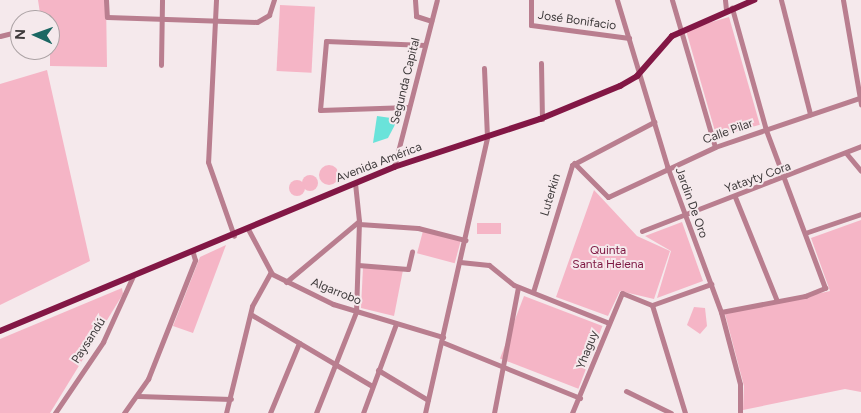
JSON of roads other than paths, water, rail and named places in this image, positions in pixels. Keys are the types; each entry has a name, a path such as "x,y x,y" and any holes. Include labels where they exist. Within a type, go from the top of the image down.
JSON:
{"main road":[{"name":"Avenida América","path":"0,331 234,236 394,167 542,119 620,86 640,72 682,30 754,0"}],"street":[{"path":"106,0 107,17 259,22 272,11 274,0"},
{"path":"162,0 162,65"},
{"path":"216,0 208,162 234,236"},
{"path":"415,0 416,16 431,21"},
{"name":"Segunda Capital","path":"394,167 436,0"},
{"name":"José Bonifacio","path":"531,0 528,18 534,27 629,38"},
{"name":"Jardin De Oro","path":"617,0 667,166 721,312 740,384 740,413"},
{"path":"672,0 715,147"},
{"path":"721,312 777,301 825,288 766,130 725,0"},
{"path":"781,0 810,114"},
{"path":"843,0 861,104"},
{"path":"409,108 320,110 326,40 425,45"},
{"path":"541,63 542,119"},
{"path":"425,413 487,137 484,68"},
{"name":"Calle Pilar","path":"574,163 608,197 667,166 715,147 859,98"},
{"name":"Luterkin","path":"533,292 574,163 654,122"},
{"name":"Yatayty Cora","path":"642,231 784,180 861,146"},
{"path":"846,153 861,171"},
{"path":"316,413 356,312 359,223 355,184"},
{"path":"735,197 777,301"},
{"path":"805,234 861,214"},
{"path":"286,282 359,223 418,228 465,240"},
{"path":"226,413 252,315 270,272 248,229"},
{"path":"358,266 408,269 412,251"},
{"path":"124,413 138,396 195,260 193,253"},
{"path":"460,262 489,265 518,287 609,323"},
{"name":"Algarrobo","path":"270,272 286,282 356,312 443,339 580,398"},
{"name":"Paysandú","path":"55,413 103,342 134,276"},
{"path":"685,413 652,305 711,284"},
{"path":"494,413 518,287"},
{"name":"Yhaguy","path":"572,413 580,398 622,293 652,305"},
{"path":"252,315 372,386"},
{"path":"365,412 372,386 396,324"},
{"path":"270,413 299,343"},
{"path":"378,370 428,400"},
{"path":"626,391 671,413"},
{"path":"138,396 231,399"}],"water":[{"path":"377,116 398,119 388,138 373,143"}],"park label":[{"name":"Quinta Santa Helena","path":"608,258"}]}
